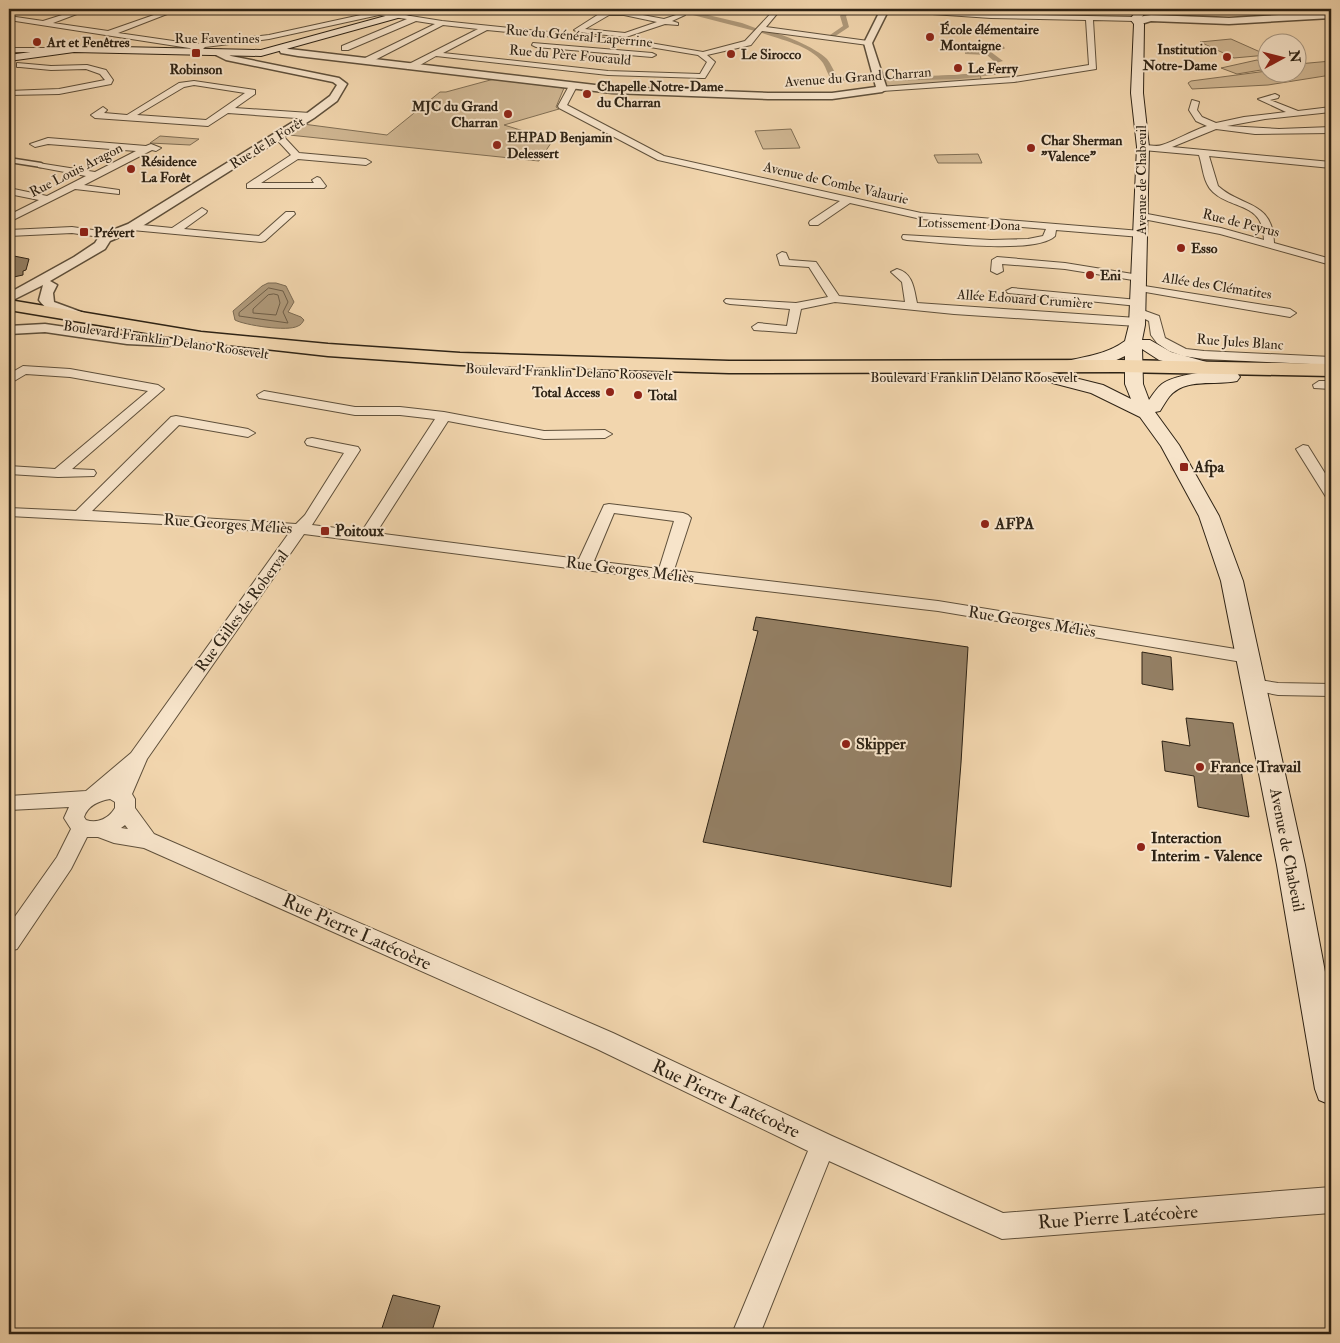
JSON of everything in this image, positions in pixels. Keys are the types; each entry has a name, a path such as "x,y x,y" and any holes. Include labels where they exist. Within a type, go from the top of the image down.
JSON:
{"main road":[{"name":"Rue Faventines","path":"13,58 56,50 85,49 242,54 264,52 420,9"},
{"name":"Avenue de Chabeuil","path":"1139,18 1137,87 1143,147 1137,316 1141,361 1137,396 1150,410 1209,516 1232,581 1291,865 1330,1071"},
{"name":"Boulevard Franklin Delano Roosevelt","path":"10,307 244,342 438,358 719,366 1068,366 1141,361"},
{"name":"Boulevard Franklin Delano Roosevelt","path":"10,307 86,330 168,342 321,359 501,371 729,376 1047,376 1141,361"},
{"path":"1068,366 1098,362 1121,353 1141,361 1231,377 1327,382"},
{"path":"1141,361 1204,367 1331,370"},
{"path":"1047,376 1097,389 1150,410 1162,394 1171,386 1184,382 1231,377"}],"street":[{"path":"42,24 87,9"},
{"path":"108,34 177,9"},
{"path":"671,31 688,9"},
{"path":"192,47 269,38 378,11 397,16 457,25 612,40 702,54 748,43 778,9"},
{"path":"881,83 868,43 887,9 1024,13 1089,18 1229,21 1331,15"},
{"path":"676,24 660,21 616,12 607,13 578,30 626,35 660,21 682,15"},
{"path":"667,12 682,15"},
{"path":"601,17 632,22"},
{"path":"9,18 192,47 224,49 242,54"},
{"name":"Avenue du Grand Charran","path":"298,53 573,86 761,96 832,96 881,83 982,84 1058,74 1093,67 1089,18"},
{"path":"345,48 415,19"},
{"path":"366,61 442,23"},
{"path":"410,67 484,28"},
{"path":"762,29 868,43"},
{"name":"Rue du Général Laperrine","path":"466,38 482,40"},
{"path":"646,91 662,47 667,39"},
{"name":"Rue du Général Laperrine","path":"530,44 627,54 660,55"},
{"path":"283,48 284,51 298,53"},
{"path":"264,52 298,53"},
{"name":"Rue de la Forêt","path":"10,307 100,246 105,238 132,226 310,116 332,100 341,89 342,84 331,79 221,56 221,53"},
{"name":"Rue du Père Foucauld","path":"436,54 589,71 702,76 711,62 702,54"},
{"path":"13,58 38,57"},
{"path":"13,58 98,69 103,72 109,80 108,82"},
{"path":"9,93 55,95 108,82 118,84"},
{"path":"103,110 95,115 127,118 208,123 252,92 194,83 182,85 127,118"},
{"name":"Avenue de Combe Valaurie","path":"573,86 562,106 661,158 921,216 1141,234"},
{"path":"1275,96 1262,98 1298,114"},
{"path":"1194,102 1193,110 1195,115 1215,126 1255,132 1331,130"},
{"path":"226,110 310,116"},
{"path":"1161,148 1179,138 1215,126 1251,118 1331,110"},
{"path":"274,138 282,140 296,156"},
{"name":"Rue Louis Aragon","path":"9,219 152,148 48,141 35,144"},
{"path":"1143,147 1331,165"},
{"path":"1203,154 1214,188 1251,206 1262,215 1270,231 1269,243"},
{"path":"317,180 321,186 250,186 296,156 366,162"},
{"path":"9,160 97,174"},
{"path":"73,186 116,192"},
{"path":"9,191 48,199"},
{"path":"814,222 849,199"},
{"path":"174,231 202,211"},
{"path":"132,226 261,239 290,214"},
{"name":"Rue de Peyrus","path":"1142,216 1183,223 1269,243 1331,262"},
{"name":"Lotissement Dona","path":"907,237 1011,243 1047,238 1051,227"},
{"path":"9,233 69,230 99,235 105,238"},
{"path":"782,255 784,263 816,262 835,299"},
{"name":"Allée des Clématites","path":"996,271 997,260 1066,266 1139,283 1290,312"},
{"path":"897,272 907,280 912,306"},
{"path":"9,288 50,280 45,301 49,305 86,319"},
{"path":"1012,291 1137,316"},
{"path":"954,298 954,310"},
{"name":"Allée Edouard Crumière","path":"730,301 796,306 835,299 954,310 1137,316"},
{"path":"758,327 792,330 796,306"},
{"name":"Rue Jules Blanc","path":"1137,316 1155,319 1156,334 1164,343 1190,354 1293,360 1331,360"},
{"path":"9,330 45,328 127,340 168,342"},
{"path":"9,380 23,370 70,373 158,389 58,473"},
{"path":"264,395 355,411 400,411 444,416 544,435 605,434"},
{"path":"366,536 444,416"},
{"path":"80,515 176,420 248,433"},
{"name":"Rue Gilles de Roberval","path":"9,942 101,813 138,756 300,529 311,518 353,450 312,442"},
{"path":"1303,449 1325,474 1319,477 1331,494"},
{"path":"9,470 89,473"},
{"path":"584,565 609,508 683,518 665,574"},
{"name":"Rue Georges Méliès","path":"9,512 300,529 366,536 584,565 938,606 1248,657"},
{"path":"1254,685 1331,690"},
{"name":"Rue Gilles de Roberval","path":"101,813 138,756"},
{"name":"Rue Pierre Latécoère","path":"9,803 42,802 101,813 114,835 147,840 605,1041 824,1145 1002,1226 1331,1200"},
{"path":"101,813 147,840"},
{"path":"746,1334 824,1145"}],"shaded area":[{"path":"1231,39 1258,51 1258,56 1234,58 1200,42"},
{"path":"1258,60 1258,70 1237,74 1221,68"},
{"path":"1331,61 1331,75 1308,79 1308,63"},
{"path":"1258,72 1258,82 1287,82 1268,85 1192,89 1188,83 1191,81"},
{"path":"980,74 982,84 882,89 880,80"},
{"path":"494,79 564,88 556,107 559,109 504,125 553,140 539,161 289,135 303,124 387,135 440,92"},
{"path":"791,129 800,148 763,149 755,131"},
{"path":"160,136 199,139 190,145 150,143"},
{"path":"978,154 982,163 938,163 934,155"}],"water":[{"path":"268,283 286,286 294,302 288,312 304,320 300,325 293,328 276,328 256,326 235,320 233,311"}],"building":[{"path":"9,255 29,259 23,275 9,278"},
{"name":"Skipper","path":"756,617 968,647 951,887 703,842 758,631 753,630"},
{"path":"1142,652 1171,657 1173,690 1142,684"},
{"name":"France Travail","path":"1186,718 1233,723 1249,817 1198,807 1194,776 1165,771 1162,741 1190,746"},
{"path":"393,1295 440,1306 431,1334 380,1334"}],"waterway":[{"path":"660,9 679,12"},
{"path":"832,36 846,27 843,16 848,9"},
{"path":"691,13 755,29"},
{"path":"993,27 994,23"},
{"path":"764,32 810,49 825,61 835,79 875,79"},
{"path":"997,43 1002,48"},
{"path":"967,53 989,53 999,61"},
{"path":"884,79 959,77 1000,72"}],"place":[{"name":"École élémentaire Montaigne","path":"930,37"},
{"name":"Art et Fenêtres","path":"37,42"},
{"name":"Robinson","path":"196,53"},
{"name":"Le Sirocco","path":"731,54"},
{"name":"Institution Notre-Dame","path":"1227,57"},
{"name":"Le Ferry","path":"958,68"},
{"name":"Chapelle Notre-Dame du Charran","path":"587,94"},
{"name":"MJC du Grand Charran","path":"508,114"},
{"name":"EHPAD Benjamin Delessert","path":"497,145"},
{"name":"Char Sherman \"Valence\"","path":"1031,148"},
{"name":"Résidence La Forêt","path":"131,169"},
{"name":"Prévert","path":"84,232"},
{"name":"Esso","path":"1181,248"},
{"name":"Eni","path":"1090,275"},
{"name":"Total Access","path":"610,392"},
{"name":"Total","path":"638,395"},
{"name":"Afpa","path":"1184,467"},
{"name":"AFPA","path":"985,524"},
{"name":"Poitoux","path":"325,531"},
{"name":"Skipper","path":"846,744"},
{"name":"France Travail","path":"1200,767"},
{"name":"Interaction Interim - Valence","path":"1141,847"}]}
